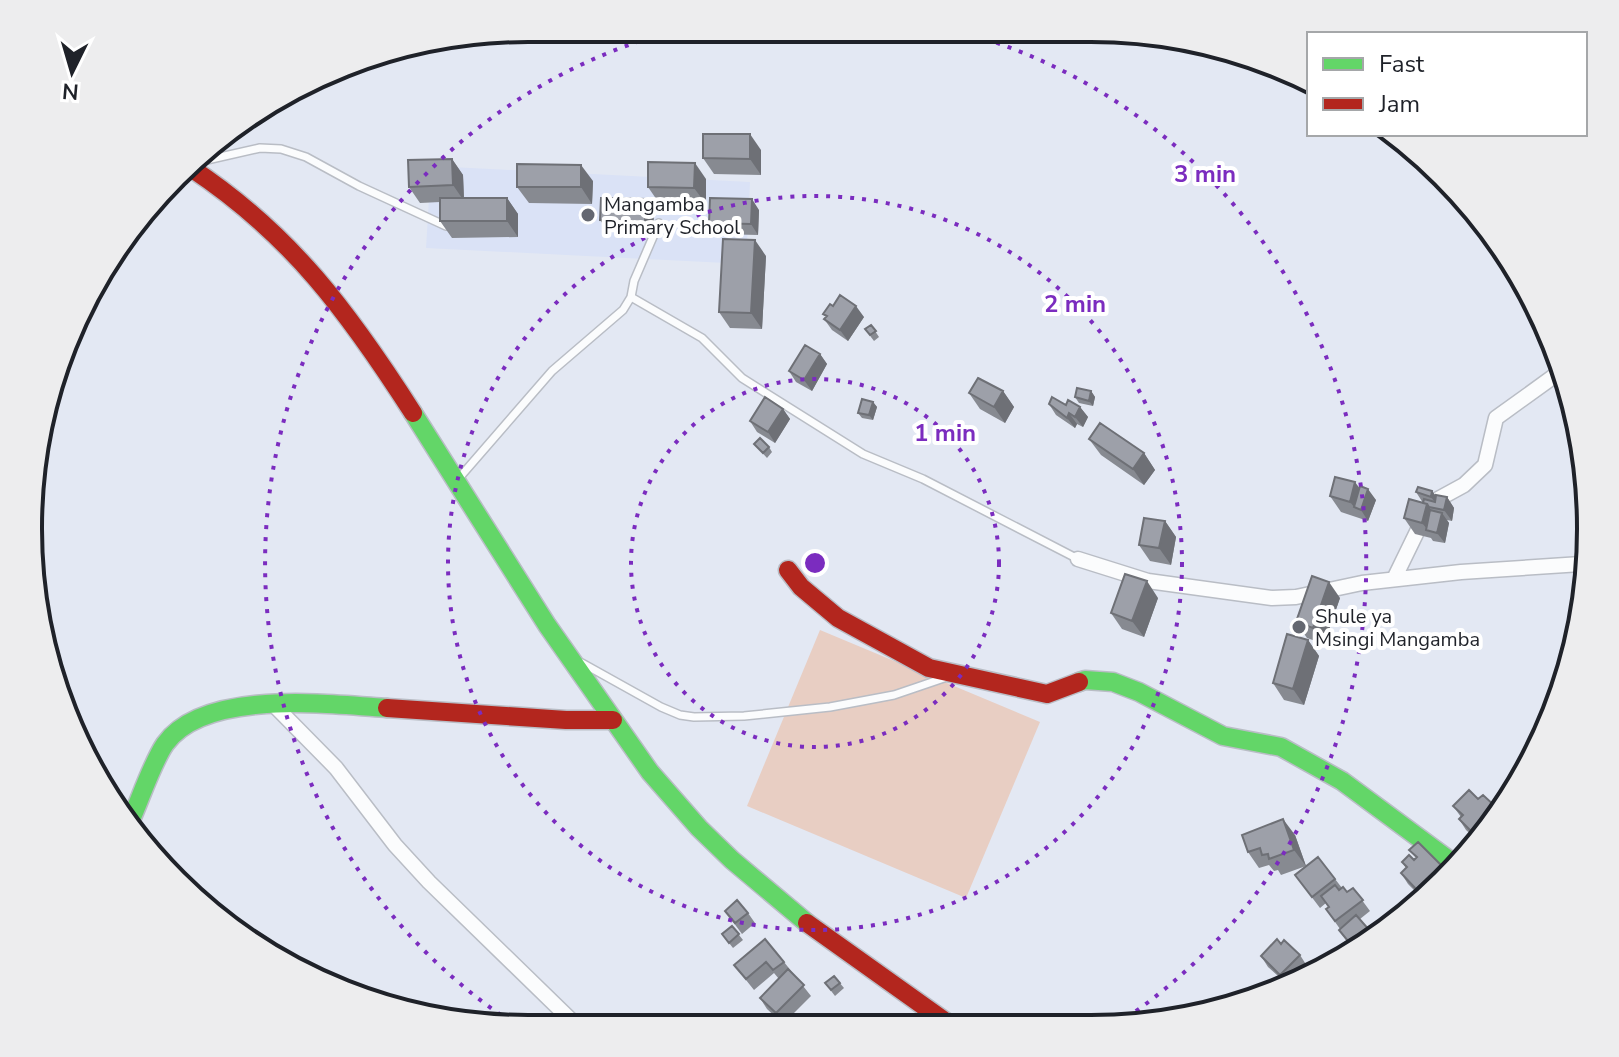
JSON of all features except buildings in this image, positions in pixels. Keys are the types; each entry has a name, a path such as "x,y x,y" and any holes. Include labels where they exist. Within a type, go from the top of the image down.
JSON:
{"street":[{"path":"197,172 260,219 335,299 400,391 568,657 667,794 751,879 809,926 936,1015"},
{"path":"1394,579 1431,503 1464,485 1485,465 1496,418 1553,377"},
{"path":"1078,559 1148,581 1272,598 1296,597 1394,579 1576,564"},
{"path":"788,570 801,587 838,618 929,668 1047,694 1085,680 1126,686 1223,736 1281,747 1342,781 1447,859"},
{"path":"134,813 165,744 183,726 204,714 272,703 613,720"},
{"path":"272,703 336,768 395,845 429,882 566,1015"}],"lane":[{"path":"213,159 260,148 281,149 306,157 359,186 446,226"},
{"path":"455,482 552,371 612,321 631,297 634,281 659,223"},
{"path":"631,297 702,338 742,378 863,454 923,479 1078,559"},
{"path":"568,657 608,675 661,707 694,717 744,716 830,707 894,695 954,675"}],"shaded area":[{"name":"Mangamba Primary School","path":"431,166 750,182 746,264 426,248"},
{"path":"820,630 1040,722 966,898 747,806"}],"traffic: fast":[{"path":"413,413 547,625 650,772 732,860 807,923"},
{"path":"1079,682 1113,682 1139,692 1223,736 1281,747 1342,781 1447,859"},
{"path":"134,813 165,744 183,726 208,715 237,707 268,704 387,708"}],"traffic: jam":[{"path":"197,172 259,220 316,278 365,342 413,413"},
{"path":"788,570 801,587 838,618 929,668 1047,694 1079,682"},
{"path":"387,708 566,720 613,720"},
{"path":"807,923 936,1015"}],"place":[{"name":"Mangamba Primary School","path":"588,215"},
{"name":"Shule ya Msingi Mangamba","path":"1299,627"}]}
